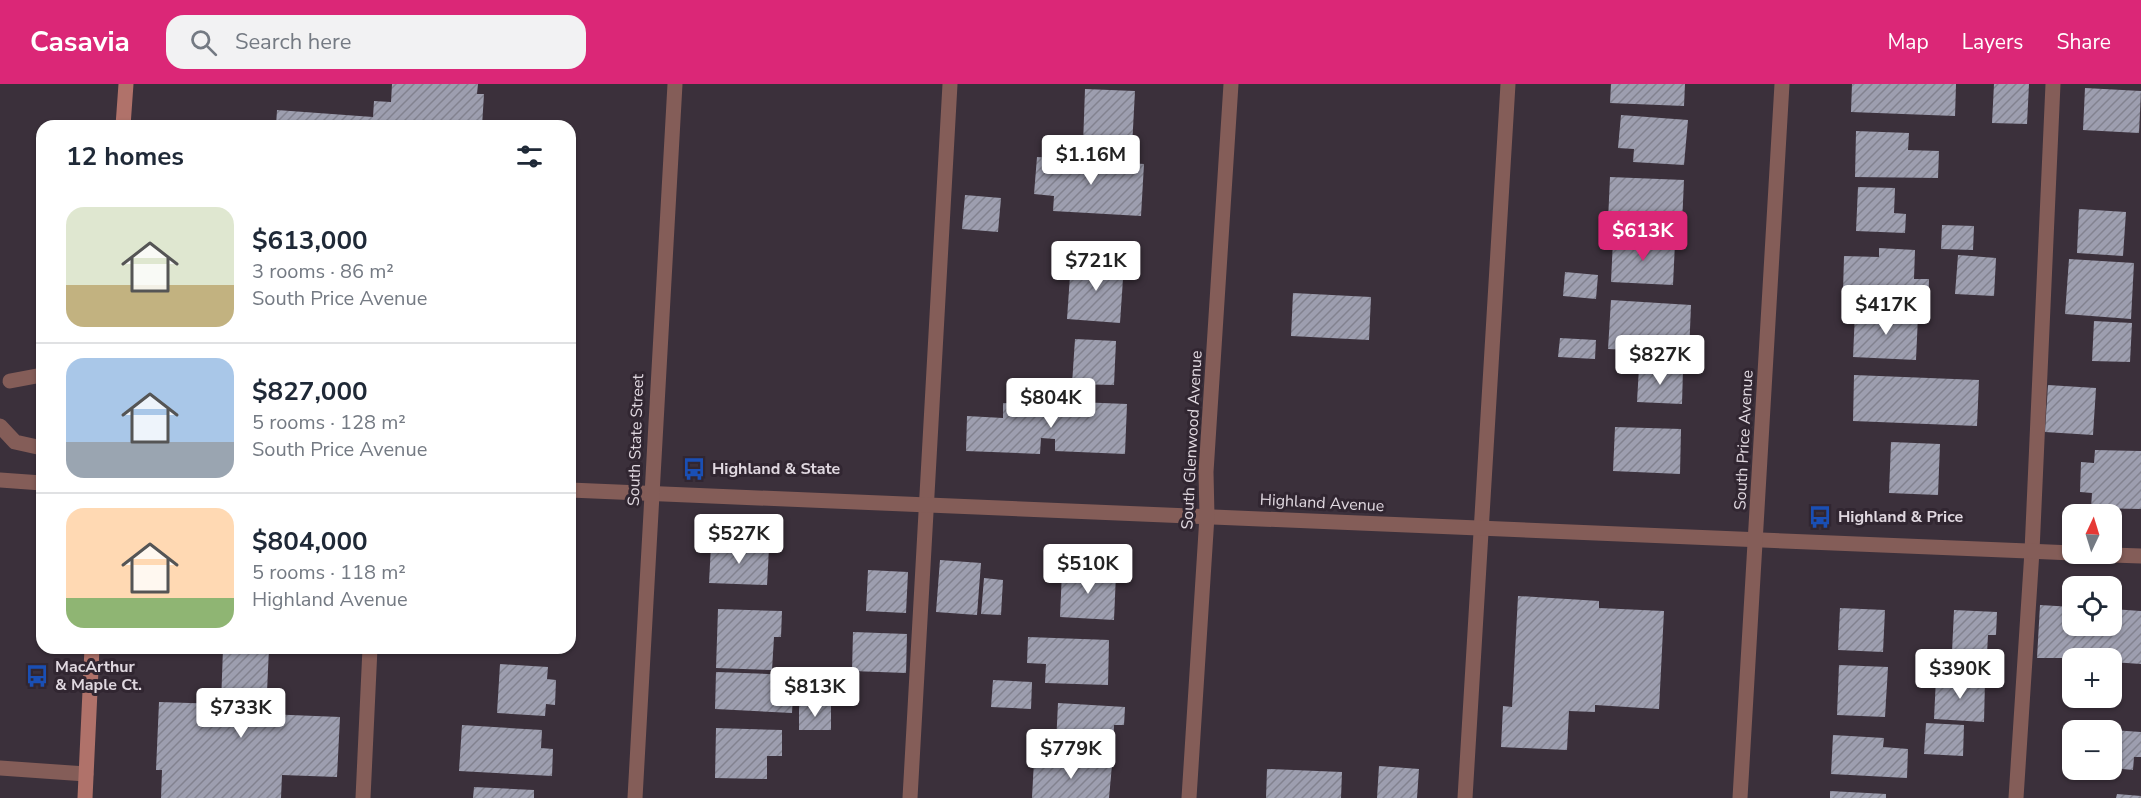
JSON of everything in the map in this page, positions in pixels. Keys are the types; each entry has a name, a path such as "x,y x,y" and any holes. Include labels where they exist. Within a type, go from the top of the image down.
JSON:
{"main road":[{"path":"123,120 126,84"},
{"path":"85,798 92,654"}],"street":[{"name":"South State Street","path":"635,798 675,84"},
{"path":"910,798 950,84"},
{"name":"South Glenwood Avenue","path":"1189,798 1207,516 1206,472 1231,84"},
{"path":"1465,798 1508,84"},
{"name":"South Price Avenue","path":"1740,798 1782,84"},
{"path":"2016,798 2032,551 2053,84"},
{"path":"10,381 36,376"},
{"path":"0,426 15,442 36,447"},
{"path":"0,480 36,483"},
{"name":"Highland Avenue","path":"576,490 2062,552"},
{"path":"2122,555 2141,556"},
{"path":"363,798 370,654"},
{"path":"0,768 86,774"}],"building":[{"path":"392,84 478,84 477,94 484,94 482,120 276,120 277,110 373,117 374,101 391,102"},
{"path":"1611,84 1685,84 1684,106 1610,103"},
{"path":"1852,84 1956,84 1955,116 1851,112"},
{"path":"1994,84 2029,84 2027,124 1992,123"},
{"path":"2085,88 2141,91 2139,133 2083,130"},
{"path":"1085,89 1135,91 1132,147 1083,145"},
{"path":"1621,115 1688,120 1684,165 1633,162 1634,149 1618,148"},
{"path":"1856,131 1909,133 1908,150 1939,151 1938,178 1855,177"},
{"path":"1037,157 1144,164 1141,216 1053,211 1054,196 1034,194"},
{"path":"1610,177 1684,180 1682,224 1608,221"},
{"path":"1858,187 1895,188 1894,213 1906,214 1905,233 1856,231"},
{"path":"965,195 1001,198 998,232 962,229"},
{"path":"2079,209 2126,212 2123,256 2077,253"},
{"path":"1942,225 1974,226 1973,250 1941,249"},
{"path":"1613,240 1675,243 1673,285 1611,282"},
{"path":"1879,248 1915,250 1914,279 1929,279 1928,309 1889,307 1890,292 1843,291 1844,256 1879,257"},
{"path":"1958,255 1996,258 1994,296 1955,294"},
{"path":"2069,259 2134,263 2131,319 2065,314"},
{"path":"1071,261 1124,264 1120,323 1067,319"},
{"path":"1565,272 1598,275 1596,299 1563,296"},
{"path":"1293,293 1371,297 1369,340 1291,336"},
{"path":"1611,300 1691,305 1689,353 1608,349"},
{"path":"1855,313 1918,316 1916,360 1853,357"},
{"path":"2094,321 2132,323 2130,362 2092,361"},
{"path":"1560,338 1596,340 1595,359 1558,357"},
{"path":"1075,339 1116,341 1114,385 1072,384"},
{"path":"1639,367 1683,369 1682,404 1637,402"},
{"path":"1854,375 1979,380 1977,426 1853,421"},
{"path":"2048,385 2096,388 2093,435 2045,432"},
{"path":"1053,401 1127,404 1125,454 1055,451 1055,439 1041,438 1040,454 966,451 967,416 1003,418 1003,403 1053,406"},
{"path":"1615,427 1681,429 1680,474 1613,471"},
{"path":"1891,442 1940,444 1938,495 1889,493"},
{"path":"2095,450 2141,451 2141,509 2122,509 2122,504 2091,504 2092,493 2080,492 2081,462 2094,463"},
{"path":"711,545 769,548 767,585 709,583"},
{"path":"940,560 981,563 977,615 936,612"},
{"path":"868,570 908,572 906,613 866,611"},
{"path":"1062,571 1116,574 1114,620 1060,617"},
{"path":"984,578 1003,580 1001,615 981,614"},
{"path":"1518,596 1599,601 1599,608 1664,611 1659,709 1595,705 1595,712 1569,711 1567,750 1501,747 1503,706 1512,707"},
{"path":"2040,605 2062,606 2062,636 2122,636 2122,610 2141,611 2141,664 2122,663 2122,648 2062,648 2062,658 2037,658"},
{"path":"1840,608 1885,610 1883,652 1838,650"},
{"path":"718,609 782,611 781,637 774,637 772,670 716,668"},
{"path":"1954,610 1997,612 1996,635 1988,635 1987,654 1952,652"},
{"path":"853,632 907,634 906,673 852,671"},
{"path":"1028,637 1109,640 1108,685 1045,683 1046,664 1027,663"},
{"path":"223,654 269,654 266,714 340,717 337,777 282,775 281,798 161,798 162,770 156,770 159,702 221,704"},
{"path":"500,664 548,667 547,679 556,680 555,705 546,704 545,716 497,713"},
{"path":"1839,665 1888,667 1885,717 1837,715"},
{"path":"716,672 794,675 792,713 715,709"},
{"path":"1936,678 1985,681 1984,722 1934,719"},
{"path":"993,680 1032,682 1031,709 991,707"},
{"path":"1058,703 1125,707 1124,725 1114,725 1113,746 1056,744"},
{"path":"799,705 831,706 831,730 799,730"},
{"path":"1926,723 1964,725 1963,756 1924,754"},
{"path":"462,725 542,730 541,748 553,749 552,776 459,771"},
{"path":"716,728 782,730 782,756 767,756 767,779 715,778"},
{"path":"2122,731 2141,732 2141,757 2134,757 2133,770 2122,769"},
{"path":"1833,735 1884,738 1883,747 1908,749 1907,778 1831,774"},
{"path":"1034,760 1112,765 1109,798 1032,798"},
{"path":"1379,766 1419,769 1417,798 1377,798"},
{"path":"1267,769 1342,772 1341,798 1266,798"},
{"path":"474,787 534,790 534,798 473,798"},
{"path":"1830,791 1886,794 1886,798 1830,798"},
{"path":"2117,794 2141,796 2141,798 2116,798"}],"place":[{"name":"Highland & State","path":"694,469"},
{"name":"Highland & Price","path":"1820,517"},
{"name":"MacArthur & Maple Ct.","path":"37,676"}]}
